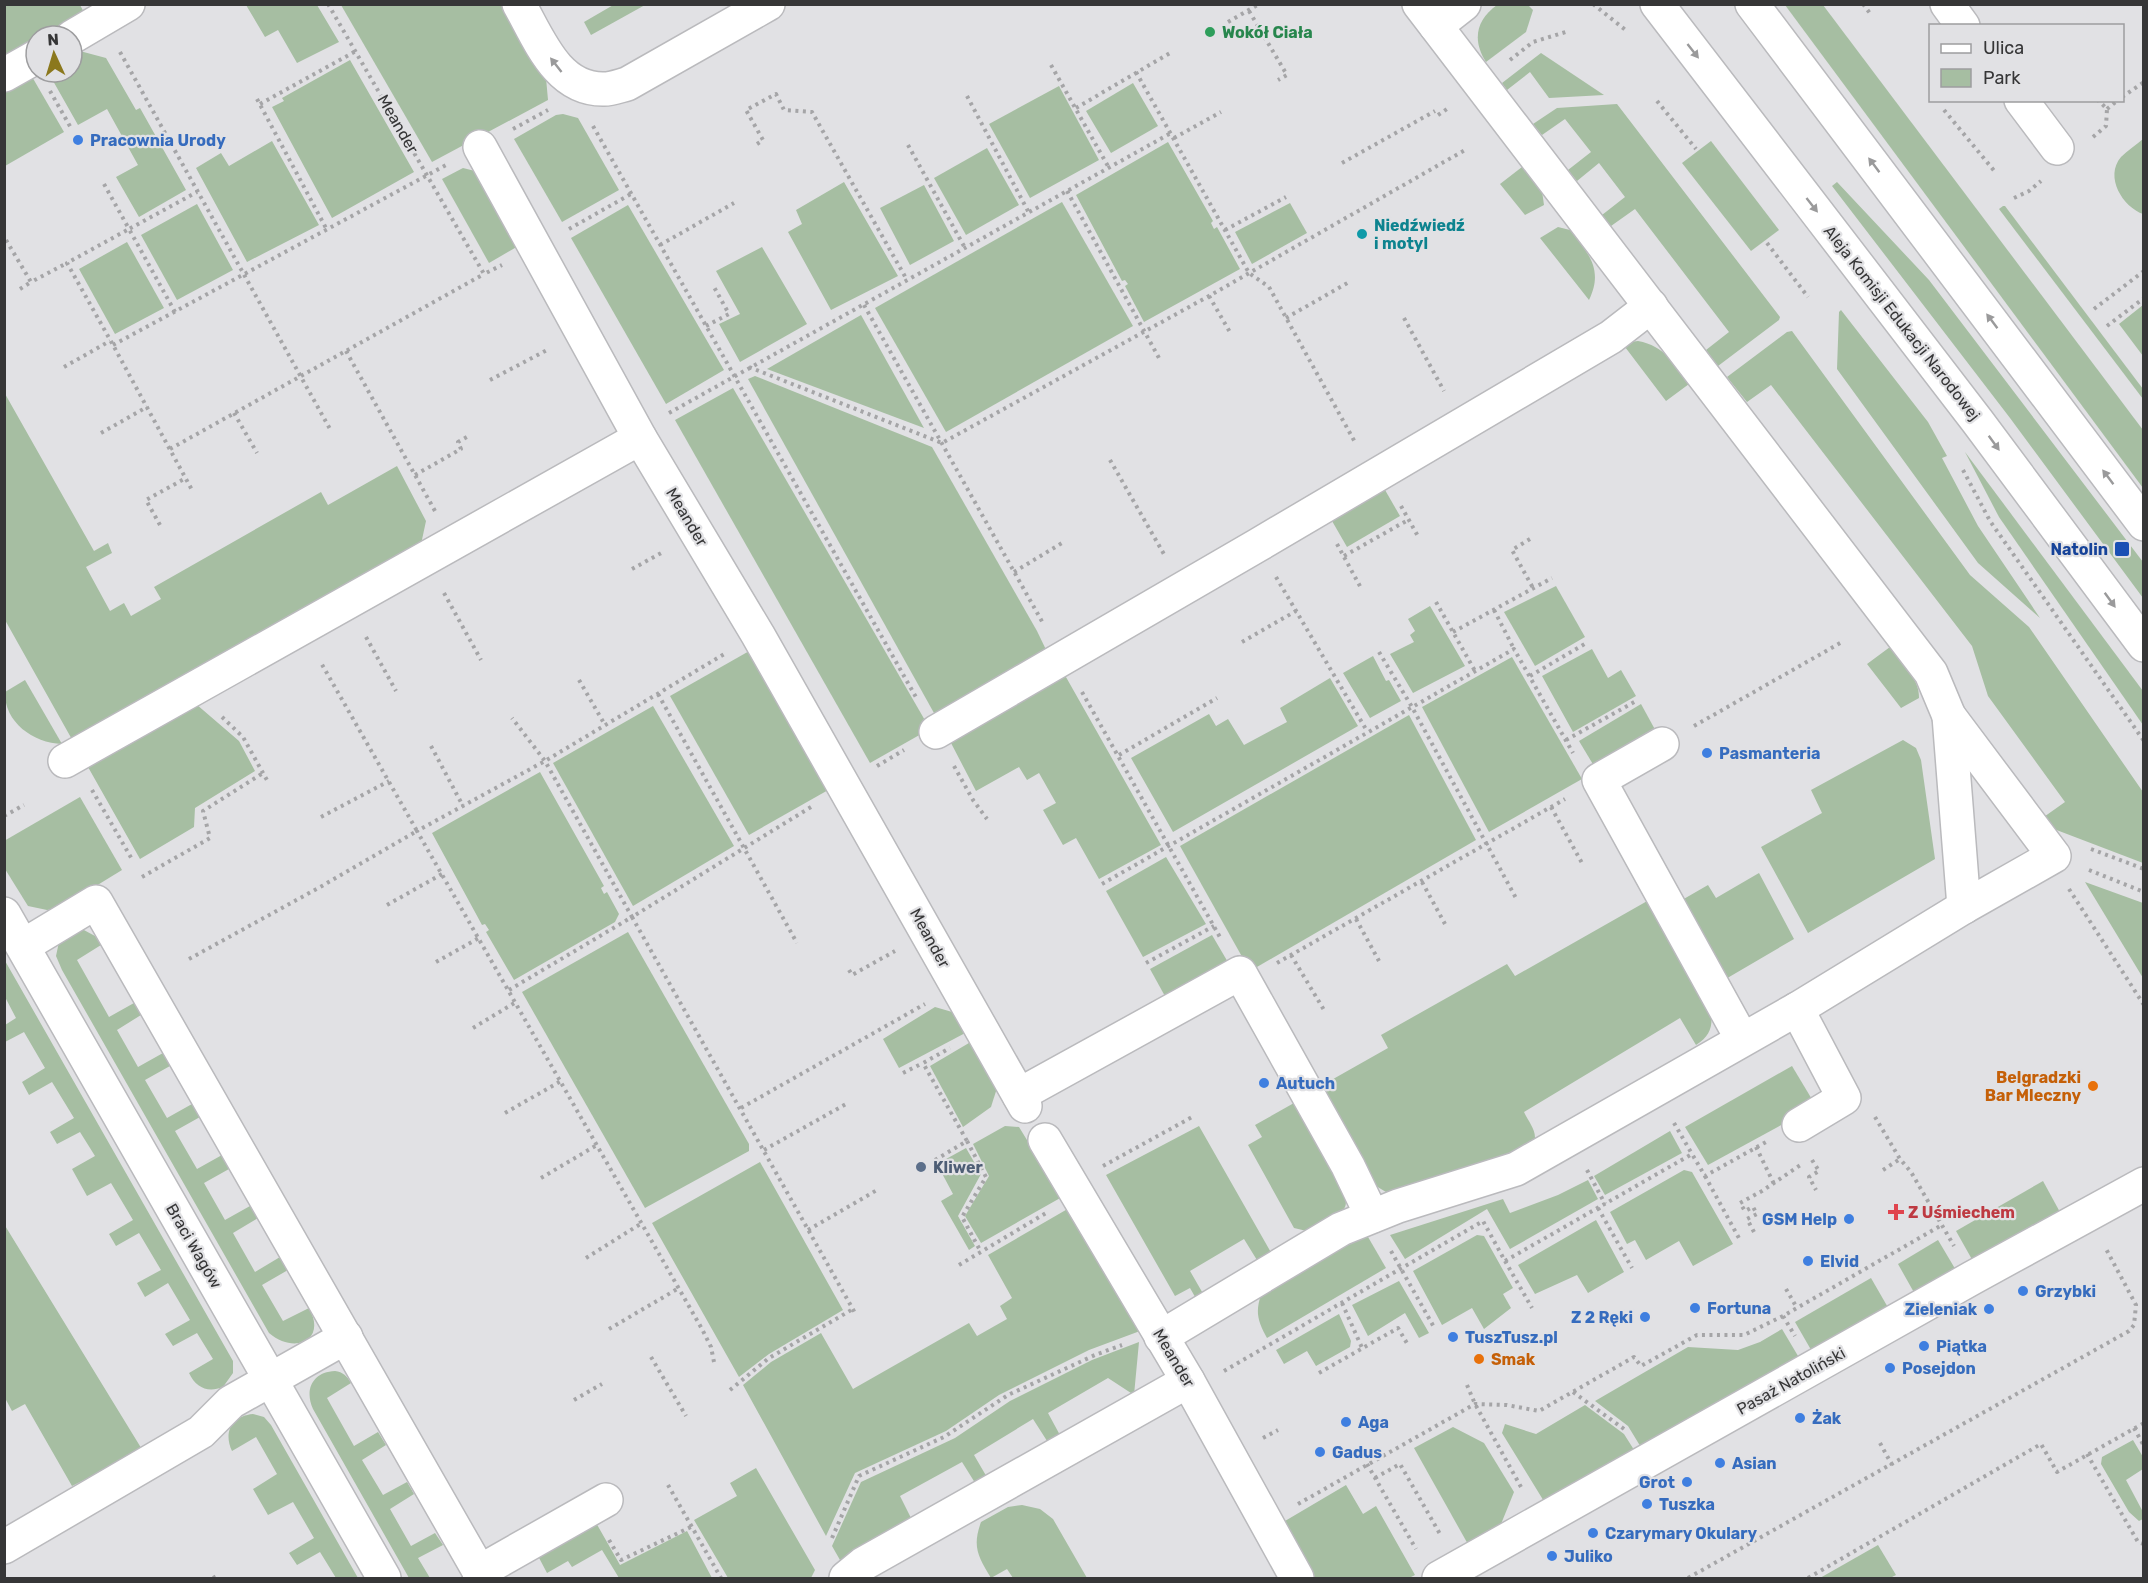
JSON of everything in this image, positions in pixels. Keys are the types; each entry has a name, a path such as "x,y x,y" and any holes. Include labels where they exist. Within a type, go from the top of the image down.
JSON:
{"street":[{"path":"84,30 128,4"},
{"path":"519,4 556,67 567,78 589,88 606,90 627,84 768,4"},
{"path":"1145,1340 1341,1229 1372,1216 1516,1169 1797,1009 1964,907 2054,856 1949,716 1931,673 1428,15 1464,4"},
{"name":"Aleja Komisji Edukacji Narodowej","path":"1657,4 1978,422 2144,645"},
{"path":"1752,4 2144,524"},
{"path":"1947,4 1962,24"},
{"path":"4,75 24,72"},
{"path":"2022,102 2057,148"},
{"name":"Meander","path":"480,147 639,438 758,634 1022,1100 1242,977"},
{"path":"936,732 1258,546 1611,337 1651,306"},
{"path":"65,761 639,438"},
{"path":"1949,716 1964,907"},
{"path":"1662,744 1599,780 1742,1039"},
{"path":"23,946 96,902 481,1575 599,1504"},
{"name":"Braci Wagów","path":"4,914 384,1578"},
{"path":"1242,977 1348,1166 1372,1216"},
{"path":"1797,1009 1844,1098 1799,1125"},
{"name":"Meander","path":"1045,1140 1145,1340 1190,1385 1297,1578"},
{"name":"Pasaż Natoliński","path":"1438,1568 1541,1521 2144,1184"},
{"path":"4,1547 201,1432 231,1402 346,1337"},
{"path":"846,1578 863,1564 1190,1385"}],"path":[{"name":"Meander","path":"328,4 484,274"},
{"path":"1228,22 1259,4"},
{"path":"1863,4 1872,16"},
{"path":"1249,11 1287,75 1278,80"},
{"path":"260,104 356,51"},
{"path":"1076,108 1170,53"},
{"path":"1051,65 1109,168"},
{"path":"1136,72 1249,273 1269,287 1374,476"},
{"path":"2124,96 2144,82"},
{"path":"48,84 71,128"},
{"path":"757,144 763,140 746,110 776,94 784,110 812,112 907,280"},
{"path":"967,96 1029,213"},
{"path":"257,99 327,230"},
{"path":"1657,101 1696,149"},
{"path":"2107,109 2116,102"},
{"path":"148,104 330,429"},
{"path":"64,367 175,312 554,107"},
{"path":"1944,110 1996,173"},
{"path":"1341,163 1435,111"},
{"path":"669,412 1066,191 1221,112"},
{"path":"591,124 973,800 987,819"},
{"path":"908,145 965,248"},
{"path":"942,443 1209,296 1465,150"},
{"path":"104,184 175,312"},
{"path":"2014,198 2029,190"},
{"path":"1066,191 1159,358"},
{"path":"21,289 197,192"},
{"path":"567,230 631,194"},
{"path":"1225,230 1286,197"},
{"path":"660,245 735,203"},
{"path":"6,240 31,282"},
{"path":"1767,243 1808,297"},
{"path":"170,449 484,274 535,248"},
{"path":"66,263 192,490"},
{"path":"2094,309 2144,271"},
{"path":"1286,318 1351,281"},
{"path":"705,326 729,314 714,287"},
{"path":"1209,296 1231,334"},
{"path":"2107,326 2144,298"},
{"path":"864,305 1170,845 1242,977 1291,955 1557,804"},
{"path":"1404,318 1462,424"},
{"path":"346,351 453,543"},
{"path":"490,380 546,351"},
{"path":"749,367 942,443"},
{"path":"101,433 147,407"},
{"path":"234,413 257,453"},
{"path":"415,475 461,449 458,442 467,437"},
{"path":"1110,460 1184,588"},
{"path":"160,525 146,500 186,478"},
{"path":"1399,503 1419,538"},
{"path":"1344,556 1408,520"},
{"path":"1530,539 1512,550 1533,588"},
{"path":"1336,542 1361,588"},
{"path":"1014,572 1062,543"},
{"path":"1258,546 1367,731"},
{"path":"1453,632 1552,578"},
{"path":"439,584 481,660"},
{"path":"1436,602 1475,671"},
{"path":"1494,609 1591,785 1599,780"},
{"path":"1242,642 1296,611"},
{"path":"301,629 679,1288 711,1347 714,1362"},
{"path":"361,629 396,691"},
{"path":"189,959 545,761 758,634"},
{"path":"1530,676 1588,642"},
{"path":"1694,726 1842,642"},
{"path":"1102,884 1514,649"},
{"path":"1379,652 1412,707 1517,900"},
{"path":"579,680 605,725"},
{"path":"658,694 797,943"},
{"path":"1119,756 1217,698"},
{"path":"1566,740 1638,700"},
{"path":"214,710 243,737 267,782"},
{"path":"512,718 545,761 854,1311 769,1358 730,1390"},
{"path":"431,746 463,806"},
{"path":"142,877 210,838 203,811 263,773"},
{"path":"321,817 389,781"},
{"path":"92,790 133,861"},
{"path":"4,816 24,805"},
{"path":"1551,807 1582,863"},
{"path":"509,990 804,812"},
{"path":"2054,856 2144,891"},
{"path":"387,905 442,874"},
{"path":"1422,882 1445,924"},
{"path":"2070,891 2144,1005"},
{"path":"1356,919 1379,962"},
{"path":"1146,963 1214,926"},
{"path":"436,962 479,938"},
{"path":"1291,955 1323,1010"},
{"path":"849,970 852,975 880,960"},
{"path":"741,1108 957,986"},
{"path":"473,1028 516,1002"},
{"path":"903,1073 983,1030"},
{"path":"923,1063 986,1177 962,1217 981,1252"},
{"path":"505,1113 561,1081"},
{"path":"1267,1522 1475,1404 1539,1411 1634,1357 1641,1366 1697,1335 1744,1335 1797,1308 1942,1225 1865,1100 1844,1098"},
{"path":"764,1150 846,1104"},
{"path":"1113,1160 1194,1116"},
{"path":"1705,1176 1799,1125"},
{"path":"934,1160 967,1141"},
{"path":"541,1178 598,1145"},
{"path":"1756,1147 1774,1184"},
{"path":"1505,1261 1692,1154 1740,1240"},
{"path":"1754,1232 1747,1219 1757,1214 1753,1207 1745,1211 1740,1203 1774,1184 1811,1158 1819,1171 1809,1177 1816,1190"},
{"path":"1883,1170 1900,1160"},
{"path":"808,1230 877,1190"},
{"path":"1598,1208 1632,1268"},
{"path":"1688,1578 2129,1331 2134,1325 2136,1305 2087,1215"},
{"path":"1372,1216 1435,1329"},
{"path":"1190,1385 1342,1303 1483,1221 1532,1308"},
{"path":"586,1258 642,1223"},
{"path":"959,1265 1013,1231"},
{"path":"609,1329 679,1288"},
{"path":"1786,1289 1797,1308"},
{"path":"1342,1303 1363,1350"},
{"path":"1319,1373 1398,1328 1408,1345"},
{"path":"828,1548 859,1476 944,1437 1008,1395 1095,1355 1145,1340"},
{"path":"651,1357 686,1416"},
{"path":"574,1400 602,1384"},
{"path":"1467,1385 1475,1404 1541,1521"},
{"path":"1573,1392 1626,1430 1644,1463"},
{"path":"1808,1578 2041,1444 2057,1472 2144,1423"},
{"path":"2134,1428 2144,1446"},
{"path":"1880,1443 1892,1465"},
{"path":"2087,1454 2138,1542 2144,1544"},
{"path":"1367,1464 1375,1478 1419,1555 1438,1568 1445,1541 1400,1464 1375,1478"},
{"path":"668,1485 721,1578"},
{"path":"599,1504 621,1560 693,1526"},
{"path":"213,1578 219,1575"}],"green space":[{"path":"615,4 645,5 591,35 584,22"},
{"path":"4,5 80,5 86,16 72,24 24,24 24,50 13,56 5,54"},
{"path":"246,5 317,5 339,42 297,63 278,30 265,37"},
{"path":"341,5 510,5 545,67 548,100 432,162"},
{"path":"1497,5 1528,5 1533,10 1526,32 1486,62 1479,46 1478,31 1484,17"},
{"path":"1785,5 1823,5 2143,430 2143,488"},
{"path":"84,52 106,58 136,110 140,108 186,190 139,217 116,177 138,165 107,109 78,125 55,84 84,84"},
{"path":"1541,53 1604,95 1549,98 1530,72 1507,90 1502,83"},
{"path":"350,60 414,172 332,218 272,107 284,101 282,98"},
{"path":"24,79 24,84 36,84 64,132 5,166 4,90"},
{"path":"1133,83 1158,126 1111,153 1086,111"},
{"path":"1059,86 1099,160 1030,198 989,124"},
{"path":"1617,104 1780,317 1718,366 1706,350 1729,332 1635,209 1611,226 1602,215 1625,197 1599,163 1577,181 1568,170 1591,152 1565,119 1542,135 1533,124 1557,108"},
{"path":"563,114 578,118 619,190 562,222 514,139 556,115"},
{"path":"2143,139 2143,214 2123,198 2115,182 2114,173 2121,157"},
{"path":"272,141 319,225 247,262 196,168 221,153 229,166"},
{"path":"1711,141 1779,230 1751,251 1682,163"},
{"path":"1168,142 1213,221 1211,223 1214,229 1217,227 1240,269 1144,322 1125,286 1128,284 1125,280 1122,281 1076,195"},
{"path":"987,148 1019,205 966,235 934,178"},
{"path":"1522,167 1542,191 1544,205 1525,215 1500,184"},
{"path":"463,168 479,172 520,245 489,263 442,179"},
{"path":"844,182 898,276 831,310 788,232 802,224 796,210"},
{"path":"1837,182 1929,280 2143,562 2143,598 2010,418 1832,186"},
{"path":"924,185 954,241 910,265 880,208"},
{"path":"1062,202 1133,326 946,432 875,308"},
{"path":"1290,203 1307,233 1252,264 1235,232"},
{"path":"197,204 233,270 177,300 141,235"},
{"path":"628,205 724,370 666,404 571,238"},
{"path":"2003,206 2143,389 2143,399 1999,209"},
{"path":"1558,227 1570,230 1592,262 1595,279 1589,300 1540,238"},
{"path":"127,242 164,308 115,334 79,269"},
{"path":"762,247 807,324 740,362 719,324 740,314 716,271"},
{"path":"2143,305 2143,356 2119,324"},
{"path":"1841,310 1928,422 1947,456 1942,458 1978,526 2040,618 1978,563 1837,369 1839,312"},
{"path":"861,315 924,428 767,369"},
{"path":"1792,331 1970,575 2029,627 2143,792 2143,863 2046,826 2041,819 2065,802 1988,696 1972,646 1771,385 1747,402 1727,377 1787,332"},
{"path":"1638,341 1662,351 1689,384 1666,401 1622,343"},
{"path":"755,376 932,447 1037,631 1050,658 939,722 748,379"},
{"path":"733,388 930,729 870,763 675,420"},
{"path":"4,392 94,551 108,543 112,553 86,567 110,611 124,603 131,616 161,599 154,587 321,492 328,505 397,466 426,521 420,549 74,743 5,620"},
{"path":"1965,452 2143,691 2143,725 1999,517"},
{"path":"1381,483 1400,516 1347,547 1328,514"},
{"path":"1556,586 1585,637 1535,666 1504,612"},
{"path":"1430,606 1465,666 1413,693 1390,654 1414,642 1410,635 1415,631 1408,619"},
{"path":"1890,647 1909,671 1918,691 1919,698 1901,708 1867,664"},
{"path":"1592,649 1608,678 1621,670 1636,696 1573,732 1542,676"},
{"path":"751,650 830,789 749,835 670,696"},
{"path":"1373,656 1386,681 1389,680 1401,701 1370,718 1343,673"},
{"path":"1512,657 1582,779 1489,832 1422,707"},
{"path":"1062,670 1161,845 1099,879 1076,838 1063,845 1043,810 1056,803 1039,773 1027,780 1019,767 976,791 951,743 951,735"},
{"path":"1330,678 1358,726 1173,832 1131,758 1209,714 1216,726 1228,719 1244,745 1287,722 1280,708"},
{"path":"25,680 62,744 51,743 31,735 22,729 9,713 5,692"},
{"path":"196,704 239,741 255,771 195,808 194,827 140,859 88,767"},
{"path":"1641,704 1658,735 1597,771 1579,741"},
{"path":"653,706 734,846 633,906 553,763"},
{"path":"1409,715 1476,840 1250,971 1180,846"},
{"path":"1903,740 1916,748 1921,760 1935,859 1808,933 1761,847 1822,813 1811,790"},
{"path":"540,772 604,886 601,888 604,894 607,892 619,914 615,922 514,980 486,932 489,930 485,924 482,925 432,833"},
{"path":"80,797 122,870 60,908 47,910 28,906 5,869 4,841"},
{"path":"1166,857 1206,924 1143,957 1106,891"},
{"path":"1759,873 1794,939 1724,980 1682,900 1708,885 1716,898"},
{"path":"2085,882 2143,903 2143,978"},
{"path":"1649,900 1711,1011 1711,1026 1705,1038 1696,1045 1680,1018 1524,1112 1535,1133 1532,1148 1391,1195 1376,1186 1319,1087 1388,1048 1381,1035 1507,964 1515,976"},
{"path":"82,929 95,936 101,945 77,960 109,1017 134,1003 141,1015 117,1030 138,1067 163,1053 170,1066 145,1080 167,1118 192,1104 200,1117 175,1131 197,1169 222,1155 229,1169 204,1183 225,1220 250,1206 258,1218 233,1233 255,1272 280,1257 288,1270 262,1285 283,1321 309,1308 314,1319 314,1328 306,1341 289,1343 269,1333 62,970 56,956 59,942"},
{"path":"628,932 749,1144 749,1151 645,1208 522,992"},
{"path":"1212,935 1229,964 1166,998 1150,969"},
{"path":"4,959 233,1361 233,1373 223,1387 203,1388 189,1373 213,1359 197,1333 173,1346 165,1334 190,1320 168,1283 145,1297 137,1283 161,1270 139,1233 116,1246 109,1234 133,1220 111,1183 87,1196 72,1169 95,1156 80,1132 57,1144 50,1132 74,1118 52,1082 29,1095 22,1082 45,1068 24,1032 5,1042 5,1025 16,1018 5,997"},
{"path":"935,1007 959,1014 969,1031 899,1068 883,1039"},
{"path":"974,1040 997,1088 991,1107 963,1127 930,1066"},
{"path":"1792,1066 1816,1106 1708,1165 1685,1127"},
{"path":"1294,1103 1335,1172 1346,1199 1345,1207 1339,1215 1311,1232 1294,1228 1248,1145 1262,1137 1255,1125"},
{"path":"1005,1126 1019,1127 1062,1197 981,1243 965,1216 989,1176 973,1144"},
{"path":"1199,1126 1273,1256 1260,1265 1244,1239 1190,1271 1205,1297 1198,1302 1190,1288 1175,1296 1106,1175"},
{"path":"1670,1131 1682,1153 1605,1195 1594,1176"},
{"path":"966,1148 981,1174 958,1216 975,1246 969,1250 941,1201 953,1194 937,1164"},
{"path":"760,1162 843,1310 769,1354 739,1377 652,1223"},
{"path":"1684,1170 1692,1172 1733,1244 1693,1266 1679,1241 1646,1260 1635,1240 1627,1244 1610,1212"},
{"path":"1588,1180 1598,1199 1510,1249 1487,1209 1405,1259 1390,1235 1503,1199 1510,1213 1558,1195"},
{"path":"2043,1181 2061,1214 1974,1263 1956,1231"},
{"path":"1071,1207 1140,1331 1089,1350 999,1395 946,1431 855,1473 826,1536 743,1385 771,1362 821,1333 853,1389 969,1323 977,1336 1007,1319 1000,1306 1012,1298 988,1255"},
{"path":"1596,1220 1624,1272 1588,1293 1577,1275 1535,1294 1518,1265"},
{"path":"4,1224 143,1451 72,1486 25,1404 12,1411 5,1398"},
{"path":"1364,1230 1386,1268 1267,1338 1258,1317 1261,1295"},
{"path":"1477,1235 1484,1236 1513,1288 1503,1294 1511,1308 1484,1329 1472,1308 1442,1325 1413,1271"},
{"path":"1938,1240 1957,1272 1916,1296 1898,1264"},
{"path":"1871,1278 1890,1311 1814,1355 1795,1322"},
{"path":"1399,1281 1429,1333 1419,1338 1405,1313 1368,1336 1352,1305"},
{"path":"1339,1314 1351,1341 1350,1347 1316,1366 1307,1351 1284,1364 1276,1350"},
{"path":"1782,1329 1801,1361 1642,1449 1628,1426 1595,1401 1688,1347 1738,1350 1760,1342"},
{"path":"1139,1342 1134,1395 1108,1378 1048,1413 1061,1437 1049,1444 1033,1419 974,1455 988,1479 977,1486 962,1462 900,1496 912,1520 840,1560 832,1546 861,1482 955,1438 1010,1401 1092,1360"},
{"path":"335,1371 348,1378 351,1383 327,1398 354,1446 378,1432 386,1445 362,1460 383,1495 407,1482 414,1494 390,1509 411,1546 435,1533 443,1545 418,1558 430,1578 409,1578 313,1409 310,1402 312,1383 321,1375"},
{"path":"1585,1405 1624,1434 1636,1453 1545,1503 1502,1433 1505,1424 1536,1434"},
{"path":"253,1414 264,1417 271,1425 358,1578 336,1578 320,1552 297,1565 289,1553 314,1538 293,1502 268,1515 253,1489 277,1474 256,1437 232,1451 229,1444 231,1426 240,1418"},
{"path":"1453,1427 1484,1443 1514,1492 1499,1529 1469,1546 1414,1448"},
{"path":"2133,1440 2143,1457 2143,1469 2126,1480 2143,1512 2143,1519 2139,1521 2129,1512 2101,1464 2102,1457"},
{"path":"756,1468 815,1570 811,1578 728,1578 694,1520 737,1496 730,1483"},
{"path":"1346,1485 1363,1514 1376,1506 1415,1575 1409,1578 1312,1578 1283,1524"},
{"path":"1022,1505 1040,1509 1053,1519 1087,1578 1013,1578 1007,1569 991,1578 978,1551 977,1538 981,1522 1008,1507"},
{"path":"595,1521 620,1565 687,1531 712,1578 619,1578 602,1550 572,1567 568,1561 547,1573 537,1554"},
{"path":"1878,1545 1896,1575 1890,1578 1820,1578"}],"place":[{"name":"Wokół Ciała","path":"1210,32"},
{"name":"Pracownia Urody","path":"78,140"},
{"name":"Niedźwiedź i motyl","path":"1362,234"},
{"name":"Natolin","path":"2122,549"},
{"name":"Pasmanteria","path":"1707,753"},
{"name":"Autuch","path":"1264,1083"},
{"name":"Belgradzki Bar Mleczny","path":"2093,1086"},
{"name":"Kliwer","path":"921,1167"},
{"name":"Z Uśmiechem","path":"1896,1212"},
{"name":"GSM Help","path":"1849,1219"},
{"name":"Elvid","path":"1808,1261"},
{"name":"Grzybki","path":"2023,1291"},
{"name":"Fortuna","path":"1695,1308"},
{"name":"Zieleniak","path":"1989,1309"},
{"name":"Z 2 Ręki","path":"1645,1317"},
{"name":"TuszTusz.pl","path":"1453,1337"},
{"name":"Piątka","path":"1924,1346"},
{"name":"Smak","path":"1479,1359"},
{"name":"Posejdon","path":"1890,1368"},
{"name":"Żak","path":"1800,1418"},
{"name":"Aga","path":"1346,1422"},
{"name":"Gadus","path":"1320,1452"},
{"name":"Asian","path":"1720,1463"},
{"name":"Grot","path":"1687,1482"},
{"name":"Tuszka","path":"1647,1504"},
{"name":"Czarymary Okulary","path":"1593,1533"},
{"name":"Juliko","path":"1552,1556"}]}
